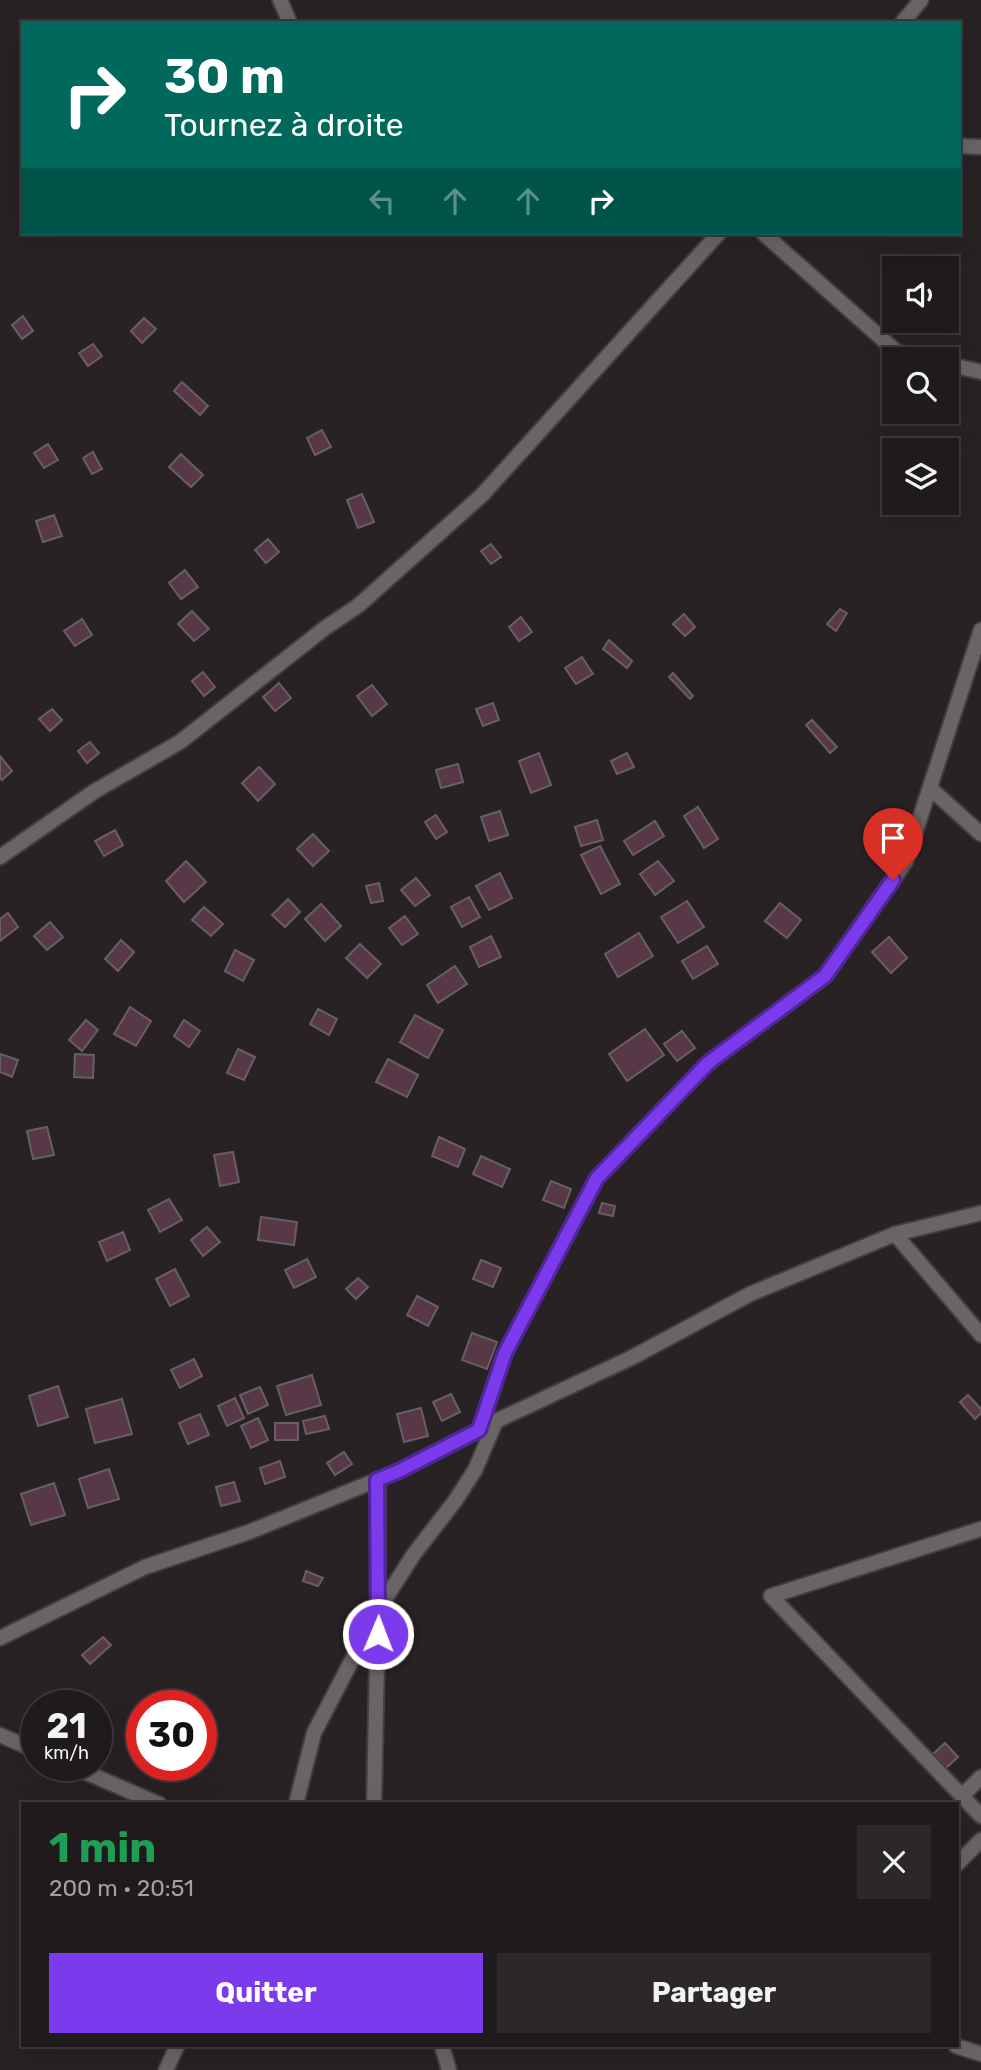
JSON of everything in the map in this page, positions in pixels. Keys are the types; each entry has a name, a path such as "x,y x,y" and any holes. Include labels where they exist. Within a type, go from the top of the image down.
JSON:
{"street":[{"path":"280,0 289,21"},
{"path":"904,21 921,0"},
{"path":"961,146 981,146"},
{"path":"0,858 95,791 180,742 325,628 359,605 482,495 717,235"},
{"path":"765,235 891,347"},
{"path":"959,367 981,372"},
{"path":"479,1430 505,1353 597,1178 708,1063 825,976 906,861 981,631"},
{"path":"930,788 981,834"},
{"path":"0,1638 145,1567 249,1532 399,1471 496,1421 631,1358 750,1294 895,1234 981,1213"},
{"path":"895,1234 981,1335"},
{"path":"297,1802 314,1733 378,1610 414,1554 475,1470 496,1421"},
{"path":"374,1802 378,1610 377,1480"},
{"path":"981,1529 771,1596 981,1816"},
{"path":"0,1735 21,1744"},
{"path":"962,1796 981,1776"},
{"path":"106,1781 154,1802"},
{"path":"959,1862 981,1840"},
{"path":"166,2070 177,2047"},
{"path":"442,2047 449,2070"},
{"path":"959,2047 981,2054"}],"building":[{"path":"23,316 33,331 22,339 12,325"},
{"path":"144,318 156,329 142,343 131,331"},
{"path":"93,344 102,356 88,366 79,353"},
{"path":"182,382 208,406 200,415 174,391"},
{"path":"322,430 331,447 315,455 307,438"},
{"path":"48,444 58,460 44,468 34,453"},
{"path":"93,452 102,469 92,474 83,458"},
{"path":"181,454 203,475 191,487 169,467"},
{"path":"362,494 374,522 358,528 347,500"},
{"path":"54,515 62,536 43,542 36,521"},
{"path":"268,539 279,552 266,563 255,550"},
{"path":"491,544 501,557 491,564 481,551"},
{"path":"185,570 198,587 181,599 169,583"},
{"path":"840,609 847,613 836,631 827,624"},
{"path":"192,611 209,629 194,641 178,624"},
{"path":"684,614 695,627 685,636 673,624"},
{"path":"521,617 532,632 519,641 509,627"},
{"path":"82,619 92,635 75,646 64,631"},
{"path":"609,640 632,661 627,668 603,649"},
{"path":"582,657 593,674 576,684 565,668"},
{"path":"203,672 215,687 204,696 192,681"},
{"path":"673,673 693,696 690,699 669,677"},
{"path":"279,683 291,698 275,711 263,697"},
{"path":"372,685 387,704 372,716 357,696"},
{"path":"493,703 499,720 483,726 476,709"},
{"path":"52,709 62,720 50,731 39,719"},
{"path":"812,720 837,747 830,753 806,725"},
{"path":"90,742 99,753 87,763 78,751"},
{"path":"539,753 551,785 531,793 519,761"},
{"path":"627,753 634,767 617,774 611,761"},
{"path":"0,756 12,771 2,780 0,778"},
{"path":"458,764 463,782 441,788 436,770"},
{"path":"259,767 275,784 258,801 242,783"},
{"path":"698,807 718,839 704,848 684,816"},
{"path":"500,811 508,835 489,841 481,817"},
{"path":"436,815 447,832 436,839 425,822"},
{"path":"597,820 603,840 581,846 575,827"},
{"path":"655,821 664,836 633,855 624,841"},
{"path":"115,830 123,845 104,856 95,841"},
{"path":"313,834 329,851 313,866 297,849"},
{"path":"600,846 620,884 601,894 581,855"},
{"path":"186,861 206,882 184,902 166,881"},
{"path":"658,861 674,881 655,895 640,874"},
{"path":"500,873 512,898 489,910 476,886"},
{"path":"416,878 430,895 415,906 401,890"},
{"path":"379,883 383,901 371,903 366,886"},
{"path":"469,897 480,917 462,927 451,907"},
{"path":"288,899 300,912 285,927 272,915"},
{"path":"687,901 704,927 678,943 661,917"},
{"path":"780,903 801,920 787,938 765,921"},
{"path":"321,904 341,926 325,941 305,919"},
{"path":"204,907 223,924 211,936 192,920"},
{"path":"8,913 18,927 0,941 0,919"},
{"path":"405,916 418,934 402,945 389,928"},
{"path":"50,922 63,937 47,950 34,936"},
{"path":"639,933 653,956 618,977 605,954"},
{"path":"491,936 501,957 479,967 470,947"},
{"path":"889,937 907,958 891,973 872,952"},
{"path":"121,940 134,952 118,971 105,959"},
{"path":"360,944 381,964 367,978 346,958"},
{"path":"707,946 718,964 693,979 682,961"},
{"path":"235,950 254,960 243,981 225,971"},
{"path":"455,966 467,984 438,1003 427,985"},
{"path":"130,1007 151,1021 136,1046 114,1034"},
{"path":"318,1009 337,1019 329,1035 310,1024"},
{"path":"415,1015 443,1030 428,1058 400,1042"},
{"path":"86,1020 98,1030 82,1051 69,1040"},
{"path":"184,1020 200,1031 189,1047 174,1036"},
{"path":"645,1029 664,1055 627,1081 609,1054"},
{"path":"682,1031 695,1048 677,1061 664,1044"},
{"path":"238,1049 255,1057 244,1080 227,1073"},
{"path":"0,1054 18,1060 12,1077 0,1072"},
{"path":"75,1054 94,1055 93,1078 74,1077"},
{"path":"388,1059 418,1075 407,1097 376,1082"},
{"path":"47,1127 54,1155 33,1159 27,1131"},
{"path":"439,1137 465,1149 458,1167 432,1156"},
{"path":"233,1152 239,1182 220,1186 214,1155"},
{"path":"481,1156 510,1169 502,1187 473,1174"},
{"path":"551,1181 571,1189 564,1208 543,1200"},
{"path":"169,1199 182,1220 160,1232 148,1210"},
{"path":"602,1203 615,1206 613,1216 599,1213"},
{"path":"261,1217 297,1222 294,1245 258,1240"},
{"path":"207,1227 220,1242 203,1256 191,1240"},
{"path":"123,1232 130,1250 107,1261 99,1242"},
{"path":"307,1259 316,1277 294,1288 285,1270"},
{"path":"481,1260 501,1268 493,1287 473,1279"},
{"path":"175,1269 189,1296 170,1306 156,1279"},
{"path":"358,1278 368,1287 356,1299 346,1289"},
{"path":"417,1296 438,1307 428,1326 407,1315"},
{"path":"472,1333 497,1342 487,1369 462,1360"},
{"path":"194,1359 202,1376 180,1388 171,1370"},
{"path":"312,1375 321,1405 286,1415 277,1386"},
{"path":"58,1386 68,1417 38,1426 29,1396"},
{"path":"260,1387 268,1405 248,1414 240,1395"},
{"path":"451,1394 460,1412 442,1421 433,1402"},
{"path":"968,1395 981,1409 975,1419 960,1402"},
{"path":"235,1398 244,1418 227,1426 218,1406"},
{"path":"122,1399 132,1434 95,1443 86,1409"},
{"path":"421,1408 428,1436 404,1442 397,1414"},
{"path":"200,1414 209,1435 188,1444 179,1423"},
{"path":"325,1416 329,1429 306,1434 303,1421"},
{"path":"258,1418 268,1440 251,1448 241,1426"},
{"path":"275,1423 298,1423 298,1440 275,1440"},
{"path":"344,1452 352,1464 335,1475 327,1463"},
{"path":"280,1461 285,1477 265,1484 260,1468"},
{"path":"109,1469 119,1499 88,1508 79,1479"},
{"path":"234,1482 240,1501 221,1506 216,1487"},
{"path":"54,1483 65,1515 31,1525 21,1494"},
{"path":"306,1571 323,1578 318,1586 303,1581"},
{"path":"103,1637 111,1645 90,1664 82,1655"},
{"path":"945,1743 958,1757 946,1768 933,1754"}],"route":[{"path":"378,1634 377,1480 479,1430 505,1353 597,1178 708,1063 825,976 893,880"}]}
